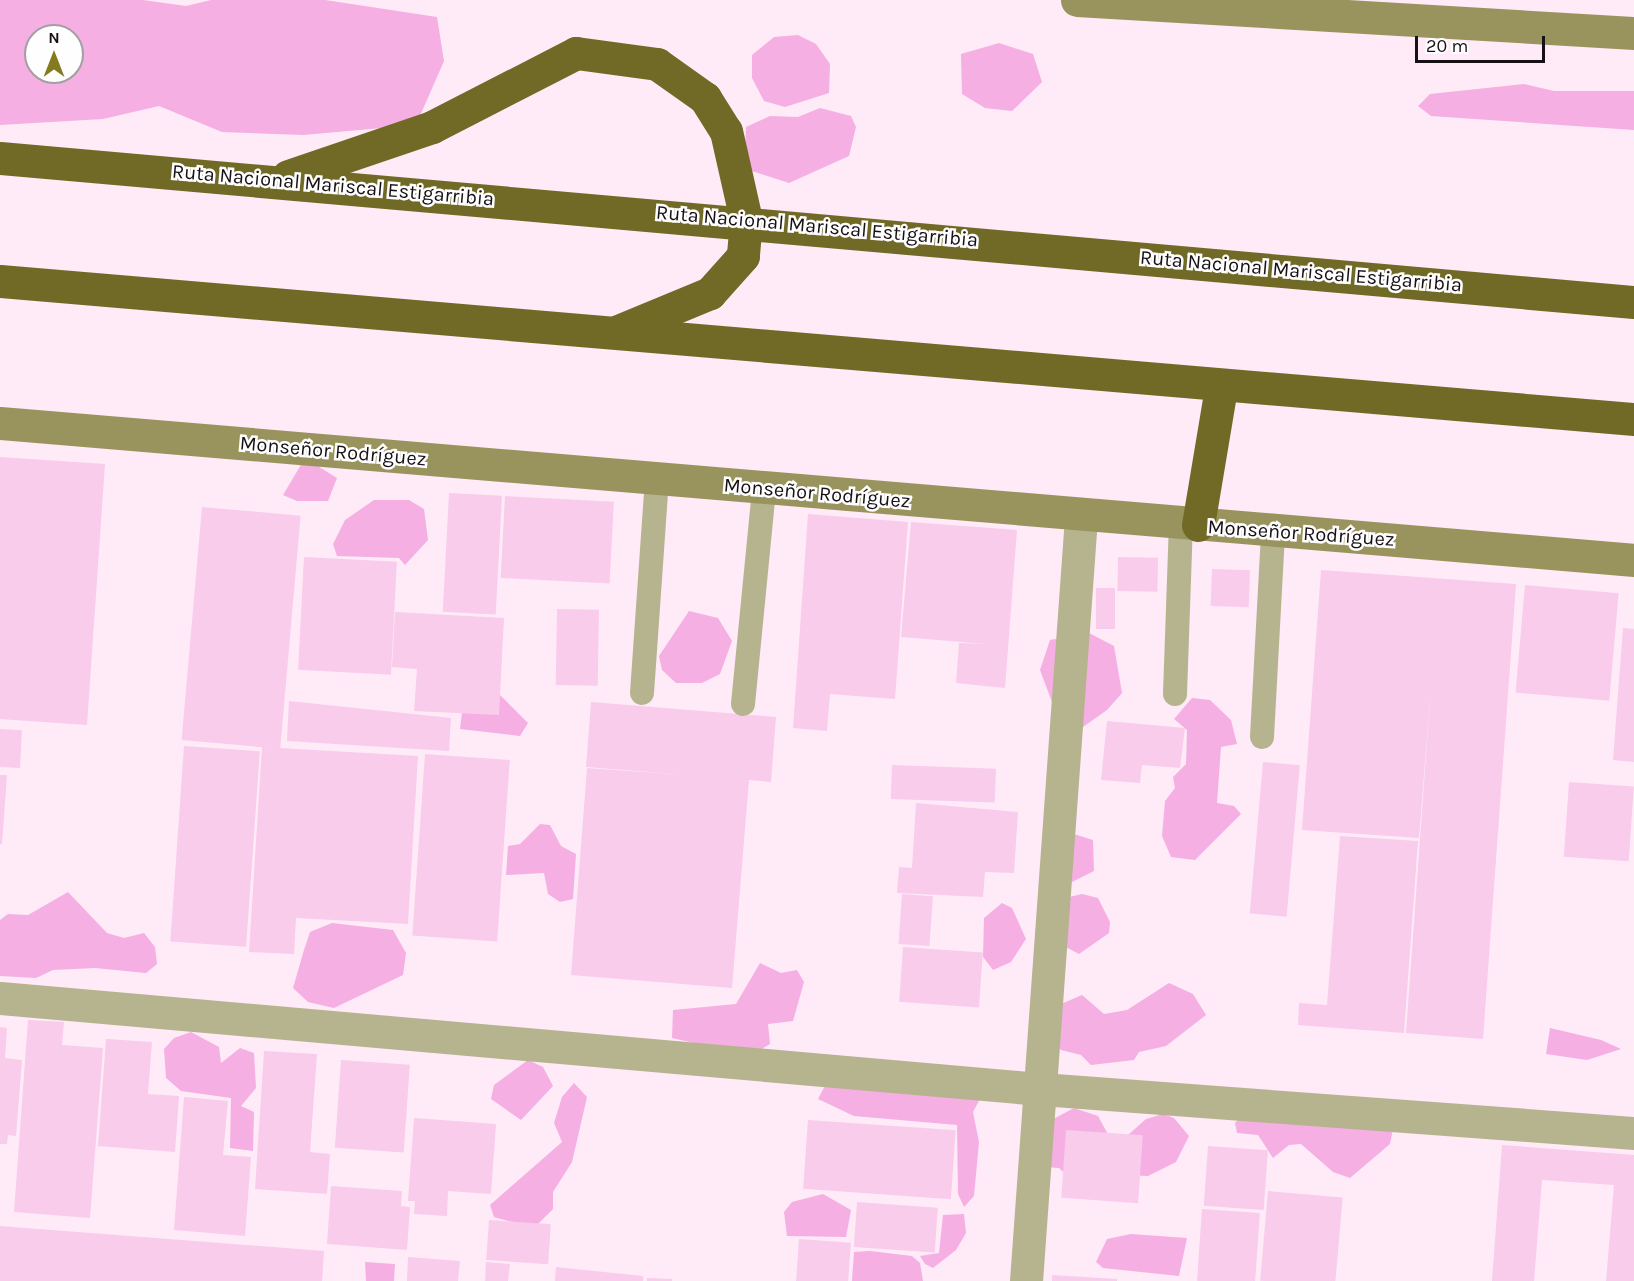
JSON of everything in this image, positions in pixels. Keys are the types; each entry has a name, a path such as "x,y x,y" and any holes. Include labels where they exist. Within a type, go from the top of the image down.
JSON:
{"highway":[{"path":"274,180 432,128 576,53 617,54 657,64 705,98 726,131 746,220 743,256 710,293 611,334"},
{"name":"Ruta Nacional Mariscal Estigarribia","path":"0,158 746,220 1634,302"},
{"path":"0,281 1221,387 1634,419"},
{"path":"1190,525 1221,387"}],"street":[{"path":"1077,0 1634,33"},
{"name":"Monseñor Rodríguez","path":"0,423 1081,517 1634,560"},
{"path":"1026,1281 1081,517"},
{"path":"0,998 1041,1089 1634,1133"}],"lane":[{"path":"642,693 657,479"},
{"path":"743,704 764,488"},
{"path":"1175,693 1190,525"},
{"path":"1262,737 1273,531"}],"shaded area":[{"path":"0,0 143,0 186,6 211,0 325,0 437,17 444,61 416,125 303,135 222,132 159,106 103,119 0,125"},
{"path":"798,35 816,44 830,64 829,93 785,107 764,101 752,78 752,55 774,37"},
{"path":"999,43 1033,54 1042,82 1012,111 985,108 962,94 961,54"},
{"path":"1524,84 1554,91 1634,91 1634,130 1431,116 1418,106 1430,94"},
{"path":"820,108 851,116 856,127 849,156 789,183 752,171 745,155 746,127 770,116 798,117"},
{"path":"305,458 337,478 328,501 297,501 283,495"},
{"path":"374,500 409,500 424,509 428,540 405,565 399,558 337,556 333,544 345,520"},
{"path":"689,611 718,618 732,641 720,674 702,683 676,683 662,670 659,656"},
{"path":"1089,633 1114,646 1122,693 1107,710 1083,727 1074,726 1055,710 1040,670 1050,640"},
{"path":"491,686 528,723 520,736 460,729 462,713"},
{"path":"1192,698 1210,700 1231,720 1237,744 1221,747 1217,803 1234,806 1241,814 1195,860 1171,857 1162,836 1165,801 1175,788 1173,777 1186,764 1187,730 1174,719"},
{"path":"540,824 550,825 561,846 576,854 573,899 560,902 548,894 544,873 506,875 508,846 520,844"},
{"path":"1064,831 1093,840 1094,871 1068,884"},
{"path":"68,892 107,933 124,938 144,933 155,947 157,964 146,973 95,968 53,970 36,978 0,976 0,920 8,914 28,915"},
{"path":"1082,894 1098,898 1110,922 1109,933 1079,954 1056,942 1065,898"},
{"path":"1002,903 1012,908 1026,939 1011,962 993,970 983,957 984,918"},
{"path":"332,923 393,930 406,953 403,975 334,1008 308,1002 293,988 304,950 310,932"},
{"path":"760,963 781,973 797,970 804,982 793,1021 768,1024 770,1044 750,1056 672,1038 673,1010 736,1004"},
{"path":"1169,983 1193,994 1206,1015 1166,1046 1139,1052 1134,1060 1091,1065 1081,1055 1061,1050 1052,1039 1061,1004 1082,995 1104,1014 1127,1010"},
{"path":"1550,1028 1601,1040 1621,1049 1587,1060 1546,1054"},
{"path":"191,1032 219,1047 221,1063 240,1048 254,1053 256,1088 241,1106 254,1112 253,1151 230,1148 231,1098 181,1091 166,1078 164,1049 174,1038"},
{"path":"528,1060 543,1067 553,1086 521,1120 491,1099 494,1085"},
{"path":"829,1078 981,1097 973,1112 979,1142 974,1196 964,1207 958,1194 957,1125 854,1116 818,1099"},
{"path":"574,1083 587,1097 572,1162 553,1192 553,1209 534,1228 494,1217 490,1205 562,1142 554,1123 562,1097"},
{"path":"1264,1094 1393,1129 1390,1144 1350,1178 1333,1172 1301,1144 1289,1145 1273,1158 1258,1135 1237,1133 1235,1123"},
{"path":"1074,1108 1098,1116 1110,1138 1127,1136 1146,1119 1163,1114 1174,1118 1189,1136 1176,1162 1148,1176 1119,1175 1075,1183 1059,1168 1028,1166 1031,1131"},
{"path":"823,1194 851,1210 846,1237 787,1236 784,1212 792,1202"},
{"path":"964,1214 966,1233 956,1250 933,1268 925,1264 920,1256 939,1253 943,1215"},
{"path":"1131,1234 1187,1238 1179,1276 1103,1268 1096,1262 1107,1239"},
{"path":"870,1251 912,1256 920,1263 923,1281 852,1281 854,1252"},
{"path":"365,1262 395,1264 394,1281 366,1281"}],"building":[{"path":"0,457 105,464 87,725 0,719"},
{"path":"449,493 502,496 496,615 443,612"},
{"path":"505,496 614,502 610,584 501,578"},
{"path":"202,507 301,516 280,749 182,740"},
{"path":"808,514 908,522 895,699 830,694 827,731 793,728"},
{"path":"911,522 1017,530 1005,688 956,683 959,643 986,644 901,637"},
{"path":"304,557 397,562 391,675 298,670"},
{"path":"1118,557 1158,558 1157,592 1117,591"},
{"path":"1212,569 1250,570 1249,607 1211,606"},
{"path":"1321,570 1516,584 1483,1039 1406,1033 1431,686 1419,838 1302,830"},
{"path":"1525,585 1619,593 1609,701 1516,693"},
{"path":"1096,588 1115,588 1115,629 1096,629"},
{"path":"557,609 599,610 598,686 556,685"},
{"path":"395,612 504,618 499,715 414,711 417,669 392,667"},
{"path":"1623,628 1634,629 1634,762 1613,760"},
{"path":"289,701 451,718 449,751 287,741"},
{"path":"591,702 776,717 771,782 749,780 732,988 571,975 587,768 688,775 586,767"},
{"path":"1107,721 1185,728 1180,768 1142,765 1140,783 1101,780"},
{"path":"0,729 22,730 20,768 0,767"},
{"path":"184,746 260,751 246,947 170,942"},
{"path":"262,747 418,756 408,924 296,918 294,954 249,952"},
{"path":"425,754 510,760 497,941 412,936"},
{"path":"1263,762 1300,765 1287,917 1250,913"},
{"path":"892,765 996,769 995,803 891,799"},
{"path":"0,775 7,775 2,844 0,844"},
{"path":"1569,782 1634,787 1629,861 1564,857"},
{"path":"916,803 1018,812 1014,873 985,872 983,897 897,893 899,867 912,868"},
{"path":"1340,836 1418,841 1404,1033 1298,1025 1299,1003 1327,1005"},
{"path":"902,894 933,896 929,946 899,944"},
{"path":"903,947 983,953 979,1007 899,1002"},
{"path":"28,1020 64,1022 62,1045 103,1048 90,1218 14,1212"},
{"path":"0,1027 7,1028 5,1058 22,1060 16,1136 8,1135 7,1144 0,1144"},
{"path":"106,1039 152,1042 148,1094 179,1096 175,1152 98,1146"},
{"path":"264,1051 317,1054 310,1152 330,1154 327,1194 255,1189"},
{"path":"341,1060 410,1065 404,1153 335,1148"},
{"path":"184,1097 228,1101 223,1155 251,1157 245,1236 174,1230"},
{"path":"414,1118 496,1124 491,1194 448,1191 447,1216 414,1214 415,1201 408,1201"},
{"path":"808,1120 956,1130 951,1199 803,1189"},
{"path":"1066,1130 1143,1135 1138,1203 1061,1198"},
{"path":"1502,1145 1634,1155 1634,1281 1606,1281 1614,1185 1542,1180 1534,1281 1492,1281"},
{"path":"1208,1146 1268,1150 1264,1210 1204,1206"},
{"path":"331,1186 402,1191 401,1206 410,1207 407,1250 327,1244"},
{"path":"1268,1191 1343,1198 1335,1281 1260,1281"},
{"path":"857,1202 938,1208 935,1253 854,1247"},
{"path":"1202,1209 1260,1213 1255,1281 1197,1281"},
{"path":"489,1220 551,1224 548,1264 486,1260"},
{"path":"0,1226 324,1251 322,1281 0,1281"},
{"path":"799,1239 851,1243 848,1281 796,1281"},
{"path":"408,1257 460,1261 458,1281 407,1281"},
{"path":"486,1262 510,1264 508,1281 485,1281"},
{"path":"556,1267 643,1276 643,1281 555,1281"},
{"path":"1052,1275 1117,1279 1117,1281 1052,1281"},
{"path":"647,1278 672,1279 672,1281 647,1281"}]}
